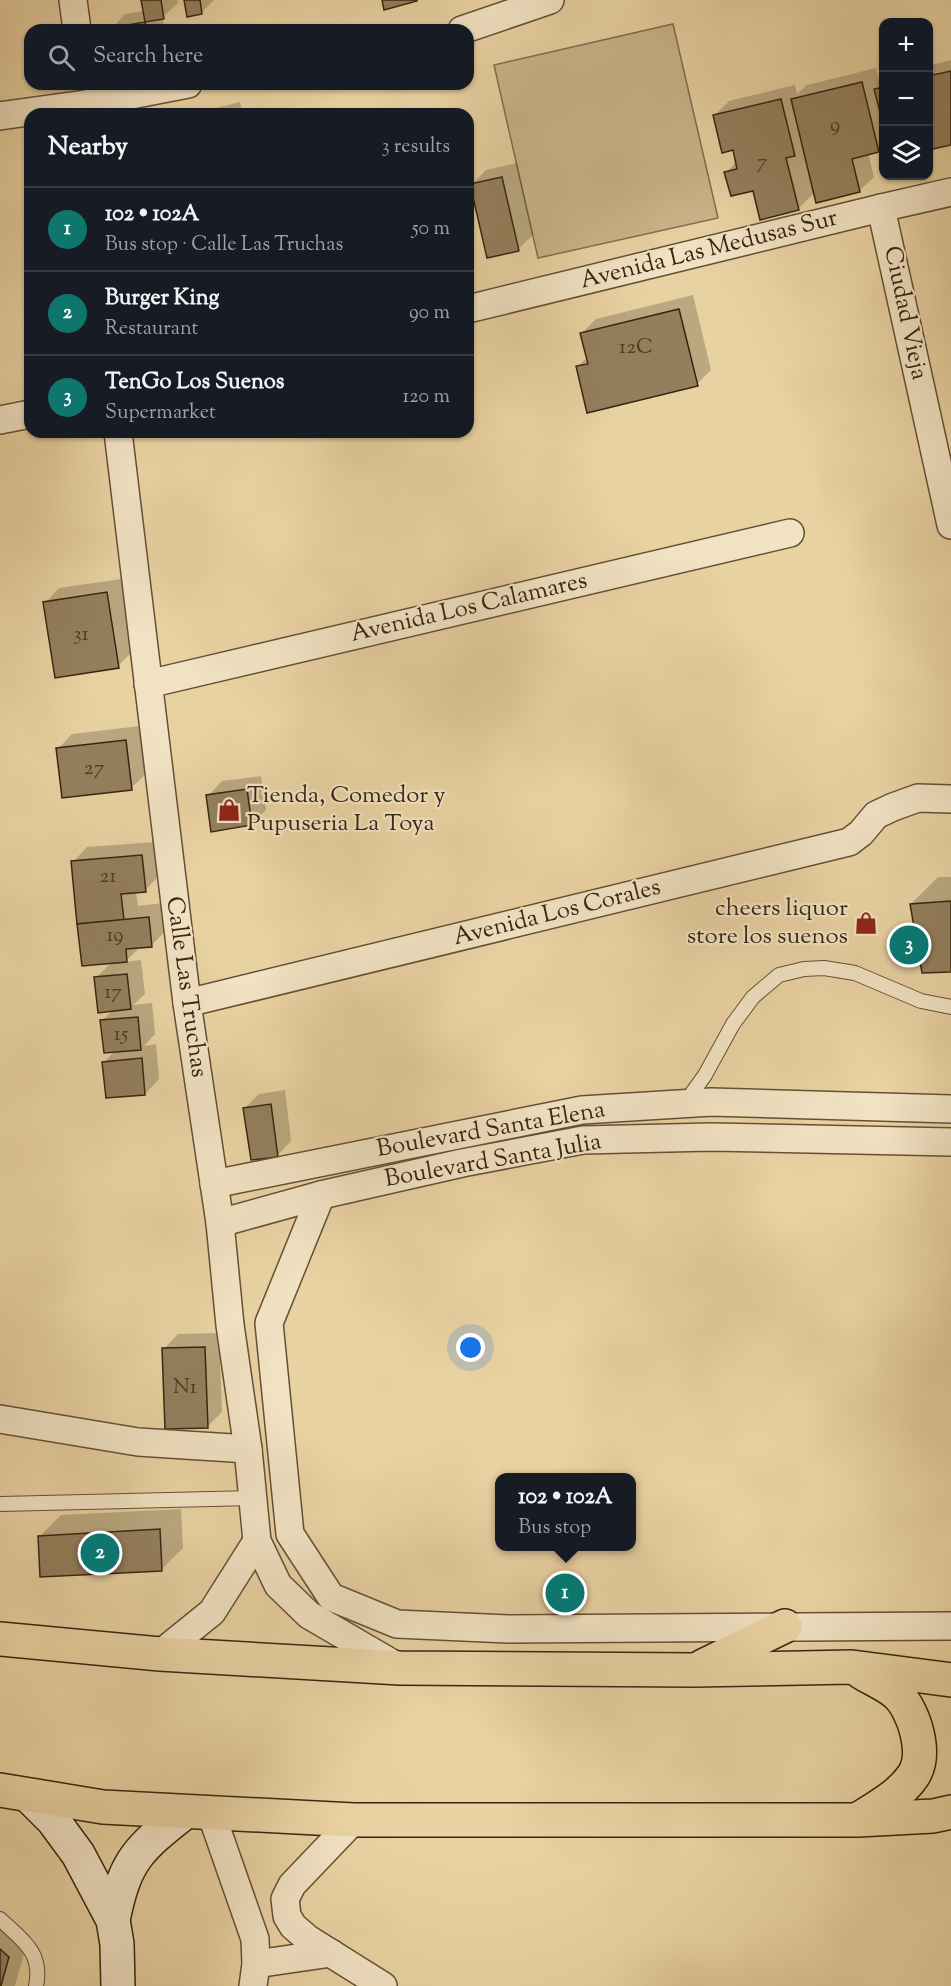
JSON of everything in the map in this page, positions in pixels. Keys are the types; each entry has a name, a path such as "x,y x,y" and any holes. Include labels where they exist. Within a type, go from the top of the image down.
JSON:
{"highway":[{"path":"695,1670 785,1626"},
{"path":"0,1639 160,1654 400,1668 695,1670 852,1667 951,1680"},
{"path":"852,1667 896,1693 908,1708 914,1722 919,1750 915,1773 906,1784 898,1793 858,1820"},
{"path":"15,1793 104,1808 354,1820 858,1820 933,1816 951,1812"}],"main road":[{"path":"15,1793 53,1820 78,1854 113,1920 117,1944 118,1986"},
{"path":"113,1920 124,1876 131,1863 157,1834 198,1813"}],"street":[{"path":"73,0 76,24"},
{"path":"474,26 550,0"},
{"path":"45,108 152,90"},
{"path":"0,116 24,112"},
{"name":"Avenida Las Medusas Sur","path":"474,308 951,192"},
{"name":"Ciudad Vieja","path":"881,208 951,525"},
{"path":"0,420 24,415"},
{"name":"Calle Las Truchas","path":"119,438 187,1003 220,1223 230,1325 248,1449 257,1541 278,1585 309,1615 400,1668"},
{"name":"Avenida Los Calamares","path":"148,684 790,533"},
{"name":"Avenida Los Corales","path":"187,1003 849,842 861,833 876,815 893,807 918,798 951,799"},
{"name":"Boulevard Santa Elena","path":"214,1184 582,1110 711,1102 951,1109"},
{"name":"Boulevard Santa Julia","path":"220,1223 321,1195 462,1163 583,1140 711,1137 951,1142"},
{"path":"321,1195 269,1323 290,1534 331,1597 397,1624 508,1629 951,1626"},
{"path":"230,1325 269,1323"},
{"path":"0,1419 138,1442 248,1449"},
{"path":"160,1654 212,1612 257,1541"},
{"path":"198,1813 255,1940 254,1975 331,1953"},
{"path":"354,1820 292,1885 285,1899 287,1916 293,1926 308,1939 383,1986"}],"lane":[{"path":"685,1103 753,997 779,975 804,969 824,968 855,973 921,1001 951,1007"},
{"path":"0,1504 253,1498"},
{"path":"0,1919 33,1951 37,1962 36,1986"}],"shaded area":[{"path":"673,24 718,218 538,258 494,65"}],"building":[{"path":"141,0 161,0 164,19 145,22"},
{"path":"184,0 200,0 202,14 187,17"},
{"path":"382,0 417,0 417,1 384,10"},
{"path":"951,71 951,145 933,149 933,126 933,75"},
{"path":"862,82 879,152 852,159 860,192 816,203 791,99"},
{"path":"879,88 879,108 874,89"},
{"path":"781,99 795,156 786,158 799,210 760,220 753,191 731,196 724,172 737,169 733,150 722,153 713,115"},
{"path":"502,177 519,251 487,258 474,201 474,183"},
{"path":"679,309 698,386 587,413 576,366 588,364 580,333"},
{"path":"107,592 119,668 55,678 43,602"},
{"path":"126,740 132,790 62,798 56,748"},
{"name":"Tienda, Comedor y Pupuseria La Toya","path":"247,789 252,825 211,832 206,795"},
{"path":"142,855 146,892 121,894 124,920 77,924 71,861"},
{"path":"951,901 951,972 922,973 910,904"},
{"path":"149,917 152,947 126,949 127,962 82,966 77,924"},
{"path":"127,974 131,1009 98,1013 94,977"},
{"path":"138,1017 141,1050 104,1053 100,1020"},
{"path":"142,1058 145,1095 106,1098 102,1062"},
{"path":"271,1104 278,1157 251,1160 243,1108"},
{"path":"205,1347 208,1428 165,1429 162,1348"},
{"path":"160,1529 162,1571 40,1577 38,1536"},
{"path":"0,1949 9,1957 1,1986 0,1986"}],"place":[{"name":"Tienda, Comedor y Pupuseria La Toya","path":"229,810"},
{"name":"cheers liquor store los suenos","path":"866,923"},
{"name":"TenGo Los Suenos","path":"909,945"},
{"name":"Burger King","path":"100,1553"},
{"name":"102 • 102A","path":"565,1593"}]}
